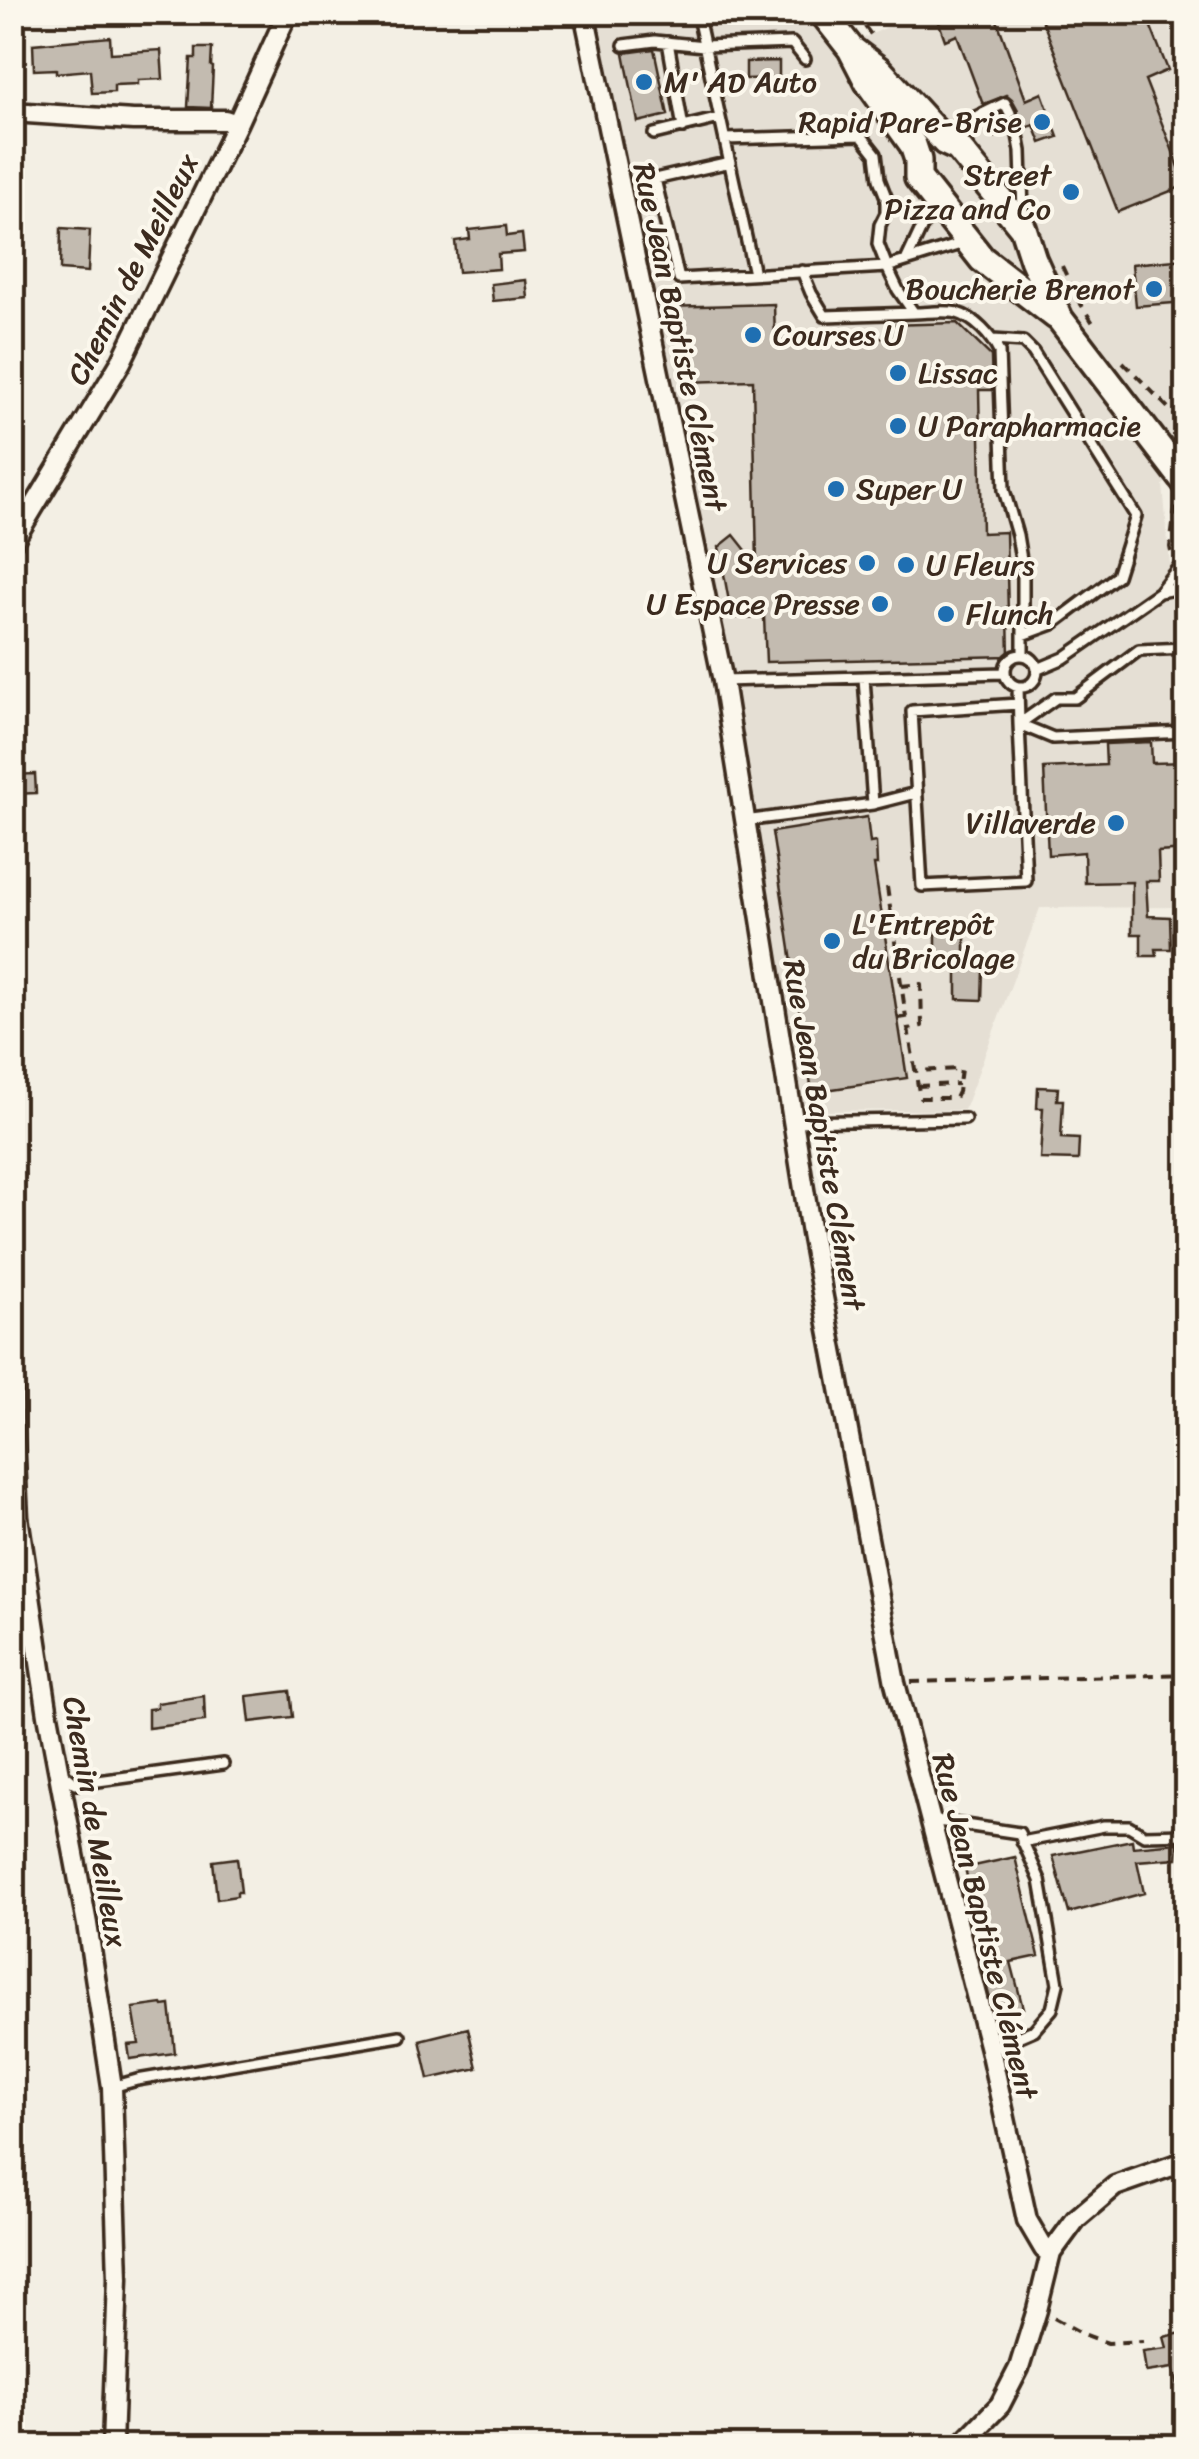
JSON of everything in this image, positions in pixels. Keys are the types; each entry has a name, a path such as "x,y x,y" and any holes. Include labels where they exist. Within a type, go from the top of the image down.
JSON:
{"main road":[{"path":"822,12 851,49 868,82 913,145 918,178 982,259 1060,319 1136,416 1181,494"},
{"path":"851,49 880,70 945,142"},
{"path":"918,160 930,145 945,142 964,154 1022,232 1060,319"},
{"path":"994,266 1016,262 1025,250 1022,232"},
{"path":"1136,416 1186,453"}],"street":[{"name":"Chemin de Meilleux","path":"12,543 121,362 288,12"},
{"name":"Rue Jean Baptiste Clément","path":"584,12 723,680 811,1233 896,1683 990,2049 1027,2220 1050,2253"},
{"path":"12,112 133,120 224,120 237,124"},
{"name":"Chemin de Meilleux","path":"12,1207 13,1420 18,1516 112,2087 118,2278 112,2446"},
{"path":"960,2446 1000,2405 1020,2368 1050,2253 1076,2218 1115,2186 1186,2162"}],"lane":[{"path":"697,12 754,274"},
{"path":"624,45 654,41 704,46 792,43 805,60"},
{"path":"668,42 683,128"},
{"path":"945,142 953,128 1005,103 1010,112"},
{"path":"654,134 720,118"},
{"path":"1017,130 1022,151 1022,232"},
{"path":"725,139 860,135 876,154 886,197 878,244 898,290 914,313"},
{"path":"730,162 655,179 678,278 887,267 968,242"},
{"path":"906,261 932,196"},
{"path":"802,272 825,316 957,313 993,340 998,352 1004,490 1017,535 1022,572 1023,654"},
{"path":"993,340 1023,342 1034,352 1136,516 1116,576 1053,624 1023,635"},
{"path":"1038,670 1064,658 1160,592 1183,563"},
{"path":"1160,592 1186,587"},
{"path":"1019,724 1056,698 1075,698 1139,650 1186,648"},
{"path":"1023,654 1033,659 1038,670 1032,683 1018,687 1008,682 1004,673 1009,659 1023,654"},
{"path":"723,680 1004,673"},
{"path":"864,678 873,804"},
{"path":"1018,687 1026,881 922,886 912,711 1018,704"},
{"path":"1019,724 1053,738 1186,732"},
{"path":"744,821 873,804 916,794"},
{"path":"794,1122 964,1118"},
{"path":"58,1769 76,1784 223,1764"},
{"path":"931,1820 1018,1833 1040,1880 1058,1984 1052,2008 1034,2030 990,2049"},
{"path":"1022,1842 1104,1826 1129,1826 1144,1834 1186,1834"},
{"path":"112,2087 400,2036"}],"path":[{"path":"1181,494 1170,548 1183,563"},
{"path":"887,888 901,986 915,1071 920,1098 955,1098 961,1069 915,1071"},
{"path":"887,948 895,946"},
{"path":"901,986 920,984 922,1026 908,1029"},
{"path":"898,1018 906,1017"},
{"path":"918,1086 960,1084"},
{"path":"896,1683 1186,1674"},
{"path":"1039,2305 1060,2323 1108,2343 1143,2341"}],"shaded area":[{"path":"597,13 801,13 835,51 918,13 1164,13 1186,73 1186,463 1163,485 1174,611 1186,614 1186,907 1040,908 964,1110 802,1111 725,644"}],"building":[{"path":"959,12 994,12 1026,100 1042,93 1058,137 1041,143 1034,125 1025,128 1016,122 1009,133 996,137 990,119 1001,114 1013,121 1018,110 1007,95 982,102 957,35 945,40 939,23"},
{"path":"1039,12 1145,12 1168,70 1145,80 1186,185 1118,212"},
{"path":"110,37 111,53 161,50 163,79 138,80 138,84 114,85 114,92 92,93 90,70 34,70 33,44"},
{"path":"196,48 212,48 211,108 188,107 191,58 196,58"},
{"path":"654,49 668,115 638,122 624,53"},
{"path":"779,61 779,78 746,79 746,62"},
{"path":"506,226 507,236 522,234 524,252 498,254 499,269 458,272 455,241 470,239 469,230"},
{"path":"61,228 90,230 88,272 60,270"},
{"path":"1186,259 1186,302 1136,306 1132,264"},
{"path":"526,280 528,298 493,301 491,284"},
{"path":"774,304 775,341 890,338 889,325 957,323 991,356 992,390 979,390 982,533 1006,532 1009,656 766,662 764,617 732,618 719,547 734,535 757,564 753,380 685,382 666,307"},
{"name":"Villaverde","path":"1151,742 1152,763 1186,762 1186,850 1158,852 1159,881 1146,881 1148,916 1170,917 1171,949 1156,949 1157,956 1141,956 1141,934 1132,934 1132,882 1085,883 1084,852 1048,855 1044,768 1106,765 1105,744"},
{"path":"35,774 36,793 13,794 12,775"},
{"path":"867,817 870,843 876,842 874,865 907,1078 812,1092 772,832"},
{"path":"936,922 965,923 965,958 936,958"},
{"path":"957,968 983,969 982,1000 957,999"},
{"path":"1038,1087 1058,1088 1057,1100 1063,1100 1061,1138 1079,1139 1078,1160 1040,1159 1043,1108 1037,1108"},
{"path":"290,1691 293,1717 250,1722 247,1696"},
{"path":"204,1696 205,1721 148,1728 148,1709 157,1708 157,1703"},
{"path":"1132,1840 1133,1847 1178,1843 1177,1858 1137,1861 1144,1893 1069,1913 1053,1856"},
{"path":"1015,1857 1039,1956 1011,1962 1023,2008 994,2015 982,1968 988,1967 965,1868"},
{"path":"237,1858 241,1892 217,1899 213,1861"},
{"path":"170,2005 175,2053 130,2059 128,2045 139,2044 133,2008"},
{"path":"468,2028 477,2068 429,2079 420,2040"},
{"path":"1186,2332 1186,2402 1182,2402 1173,2368 1146,2372 1143,2351 1167,2348 1164,2337"}],"place":[{"name":"M' AD Auto","path":"644,82"},
{"name":"Rapid Pare-Brise","path":"1042,122"},
{"name":"Street Pizza and Co","path":"1071,192"},
{"name":"Boucherie Brenot","path":"1154,289"},
{"name":"Courses U","path":"753,335"},
{"name":"Lissac","path":"898,373"},
{"name":"U Parapharmacie","path":"898,426"},
{"name":"Super U","path":"836,489"},
{"name":"U Services","path":"867,563"},
{"name":"U Fleurs","path":"906,565"},
{"name":"U Espace Presse","path":"880,604"},
{"name":"Flunch","path":"946,614"},
{"name":"Villaverde","path":"1116,823"},
{"name":"L'Entrepôt du Bricolage","path":"832,941"}]}
